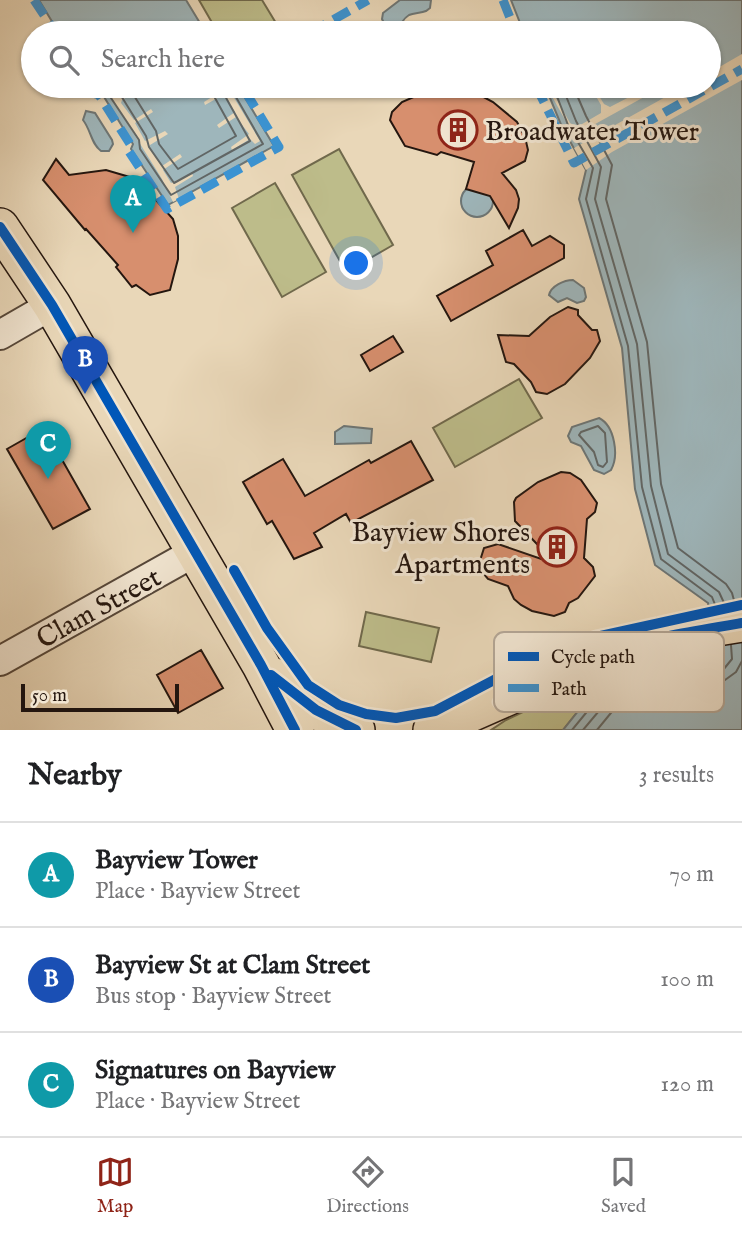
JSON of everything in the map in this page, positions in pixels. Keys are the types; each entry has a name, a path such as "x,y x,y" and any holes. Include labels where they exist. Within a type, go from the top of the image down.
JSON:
{"main road":[{"path":"0,227 52,305 261,666 295,730"},
{"path":"686,632 742,623"},
{"path":"261,666 287,690 316,710 356,730"},
{"path":"432,730 494,704"},
{"path":"467,730 494,706"}],"street":[{"path":"0,335 52,305"},
{"name":"Clam Street","path":"0,661 195,552"}],"shaded area":[{"path":"199,0 262,0 275,21 211,21"},
{"path":"339,149 393,245 346,272 292,175"},
{"path":"275,183 326,272 282,297 232,208"},
{"path":"519,379 542,418 455,467 433,428"},
{"path":"366,612 439,628 431,662 359,646"},
{"path":"523,712 577,712 563,730 491,730"}],"water":[{"path":"39,0 186,0 199,21 52,21"},
{"path":"400,0 431,0 430,8 409,15 403,21 383,21 383,13"},
{"path":"511,0 742,0 742,730 563,730 577,712 724,712 724,632 713,632 708,603 655,565 635,489 622,348 579,199 586,170 562,127 550,98 721,98 721,21 519,21"},
{"path":"105,98 245,98 274,146 168,205 131,149 133,144"},
{"path":"86,111 95,113 112,140 109,151 101,151 95,145 83,120"},
{"path":"477,185 488,190 493,201 488,212 477,217 466,212 461,201 466,190"},
{"path":"573,280 584,288 584,301 577,303 567,298 558,302 549,295 558,284"},
{"path":"599,418 612,434 615,450 611,470 604,474 594,470 581,446 571,442 568,436 572,427"},
{"path":"344,426 372,429 371,443 335,444 335,432"}],"pier":[{"path":"742,54 742,80 721,92 721,66"},
{"path":"111,98 125,98 121,103 134,120 151,109 153,112 135,123 145,141 165,131 168,134 149,148 162,166 180,154 182,157 163,170 171,183 192,173 193,176 175,187 179,199 173,202 162,179"},
{"path":"210,98 218,98 205,105 204,102"},
{"path":"225,98 234,98 260,141 255,144 250,139 232,150 231,147 249,134 236,117 219,128 217,125 235,112"},
{"path":"553,98 556,98 570,123 577,127 601,113 597,98 610,107 627,98 642,98 568,139 566,136 572,132"},
{"path":"664,98 710,98 612,152 586,170 574,148"}],"building":[{"name":"Broadwater Tower","path":"411,98 486,98 517,122 528,150 525,161 502,173 516,190 519,199 509,228 490,196 466,189 474,162 441,152 437,155 405,146 390,120 392,112 402,102"},
{"path":"56,159 69,175 106,170 133,178 140,182 173,219 178,236 178,259 170,290 150,295 136,285 132,287 116,267 118,265 43,180"},
{"path":"523,230 532,246 550,236 564,245 564,258 451,321 437,296 493,265 486,251"},
{"path":"568,307 578,310 578,315 592,330 597,330 600,341 590,358 565,384 547,394 536,392 531,382 514,364 506,362 498,335 529,336 550,317"},
{"path":"393,336 403,352 370,371 361,355"},
{"path":"44,428 90,509 53,529 7,449"},
{"path":"411,441 433,480 351,523 346,514 314,533 322,547 294,559 272,521 267,524 243,482 283,459 305,496 369,460 371,463"},
{"name":"Bayview Shores Apartments","path":"561,472 570,473 581,480 597,503 595,512 587,519 584,558 593,567 595,576 578,598 569,603 565,612 554,616 532,611 521,605 514,599 508,586 488,579 478,567 484,548 498,544 556,564 515,521 514,502 538,482"},
{"path":"201,650 223,688 178,713 157,675"}],"marked path":[{"path":"34,0 48,21"},
{"path":"331,21 368,0"},
{"path":"503,0 511,21"},
{"path":"721,81 742,69"},
{"path":"101,98 130,144 128,150 167,209 279,147 249,98"},
{"path":"542,98 574,163 690,98"}],"cycle path":[{"path":"0,227 52,305 261,665 295,730"},
{"path":"234,570 267,628 308,685 339,705 366,714 396,718 435,711 494,680"},
{"path":"619,632 742,605"},
{"path":"691,632 742,623"},
{"path":"271,675 316,710 356,730"}],"place":[{"name":"Broadwater Tower","path":"458,130"},
{"name":"Bayview Tower","path":"133,233"},
{"name":"Bayview St at Clam Street","path":"85,394"},
{"name":"Signatures on Bayview","path":"48,479"},
{"name":"Bayview Shores Apartments","path":"557,547"}]}
